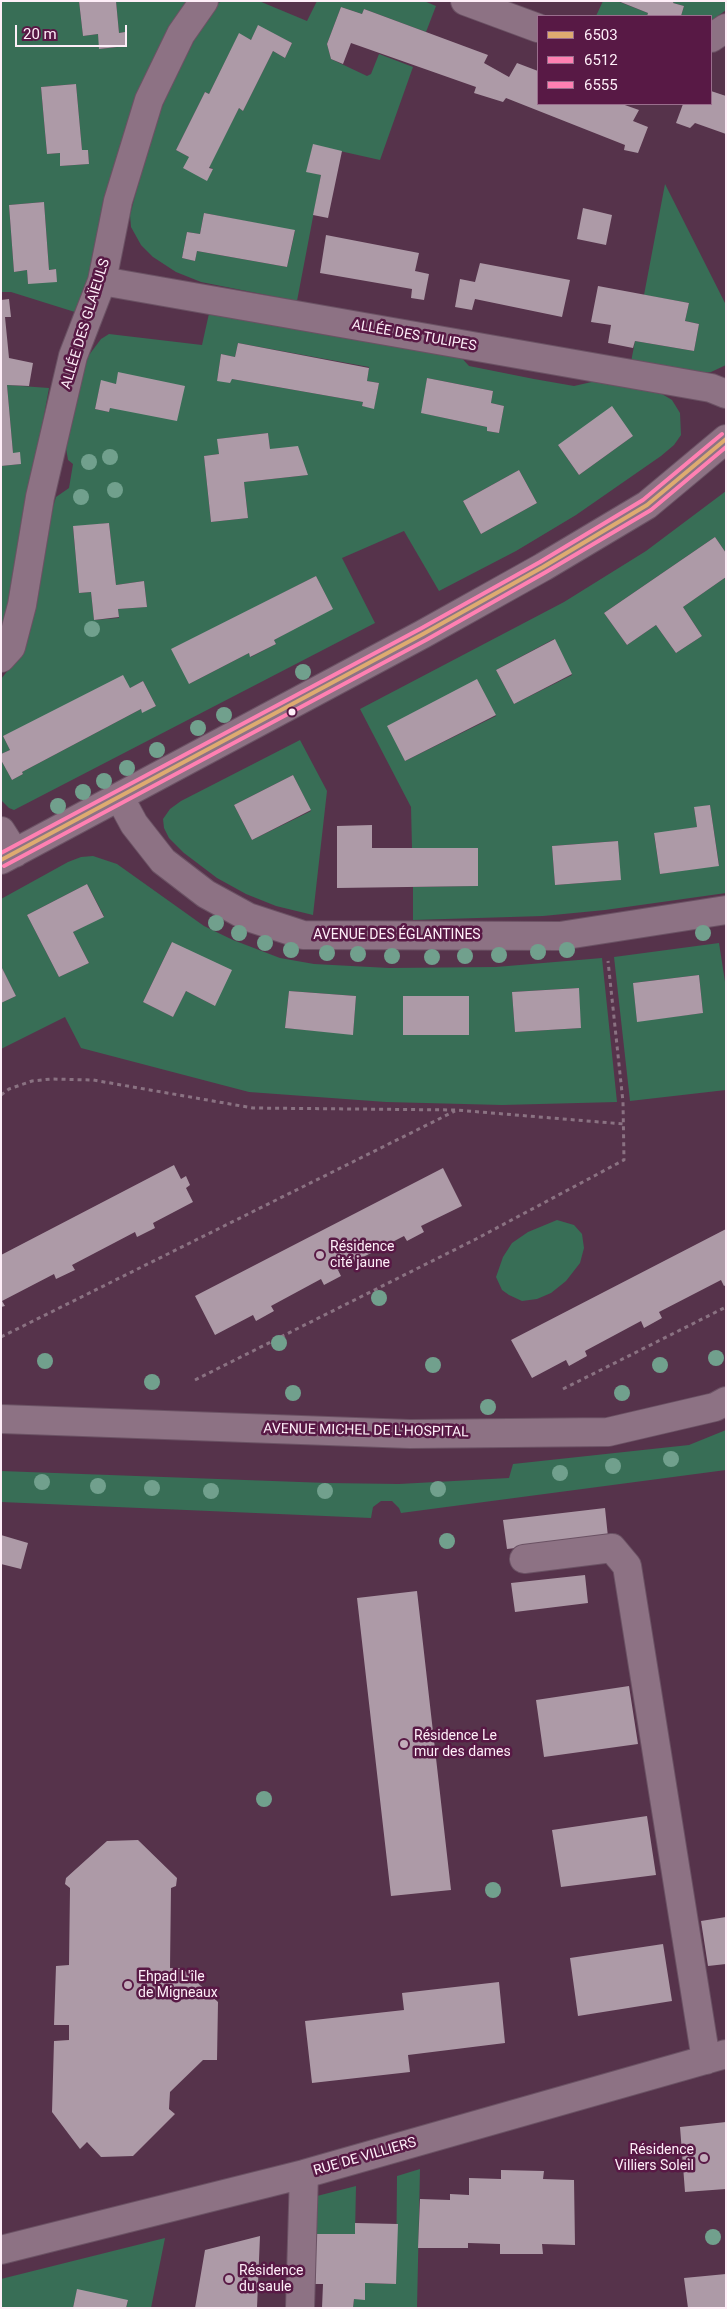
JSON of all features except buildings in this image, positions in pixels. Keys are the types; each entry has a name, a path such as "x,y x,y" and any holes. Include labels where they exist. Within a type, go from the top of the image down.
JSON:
{"street":[{"name":"ALLÉE DES GLAÏEULS","path":"1,658 11,647 22,604 40,497 73,356 102,281 118,201 149,100 181,34 204,1"},
{"path":"465,1 537,28"},
{"path":"712,37 726,28"},
{"name":"ALLÉE DES TULIPES","path":"102,281 711,388 726,394"},
{"path":"6,848 120,798 544,567 647,505 726,439"},
{"name":"AVENUE DES ÉGLANTINES","path":"120,798 134,824 163,861 206,894 248,917 303,935 560,936 726,910"},
{"name":"AVENUE MICHEL DE L'HOSPITAL","path":"1,1419 410,1434 608,1432 715,1407 726,1402"},
{"path":"524,1559 612,1548 626,1566 716,2057"},
{"name":"RUE DE VILLIERS","path":"1,2250 304,2174 716,2057"},
{"path":"300,2308 304,2174"}],"path":[{"path":"195,1380 476,1239 624,1160 624,1124 607,951"},
{"path":"1,1095 9,1089 32,1082 52,1079 94,1080 254,1108 456,1110 624,1124"},
{"path":"1,1337 456,1110"},
{"path":"563,1389 726,1307"}],"green space":[{"path":"1,1 79,1 83,36 98,34 100,49 126,46 125,32 119,33 116,1 186,1 78,313 11,292 1,292","holes":["76,84 82,150 88,150 89,164 60,166 60,153 47,154 41,87","44,202 49,270 56,269 28,284 27,270 14,272 9,205"]},
{"path":"223,1 259,1 307,21 317,1 424,1 436,6 426,32 364,9 362,14 341,7 327,44 331,59 367,76 371,74 379,54 413,67 380,160 313,145 307,171 321,175 297,301 201,282 176,272 153,257 141,245 131,227 130,215 153,128 175,77 213,5","holes":["258,26 292,43 285,58 273,51 243,111 239,108 209,167 213,169 207,180 189,157 176,150 205,92 209,94 239,34 251,40","204,213 295,231 287,267 197,251 195,261 182,258 187,232 200,234"]},
{"path":"603,1 617,1 648,13 647,15 596,15"},
{"path":"674,1 726,1 726,10 712,20 712,15 681,15 684,6 673,3"},
{"path":"665,184 726,305 726,365 711,372 694,373 631,362 635,341 694,351 699,324 685,321 689,303 644,295"},
{"path":"210,309 459,355 469,366 534,379 574,386 596,381 662,394 672,400 680,413 681,435 674,445 661,456 576,515 516,551 439,591 404,531 342,558 375,623 14,810 9,808 1,800 1,760 12,780 23,774 22,772 141,709 142,712 156,706 143,681 130,688 3,736 10,750 1,754 1,679 20,655 30,631 53,507 56,497 69,488 73,464 68,460 65,442 77,378 89,355 101,339 109,334 202,345","holes":["238,343 369,367 367,381 379,383 374,408 362,406 363,402 232,379 217,381 221,354 235,357","427,378 493,391 491,403 504,406 499,433 487,431 487,427 422,413","101,381 116,384 109,412 95,409","268,433 270,449 308,475 244,482 248,518 211,522 204,456 219,454 218,439","633,436 579,475 558,445","519,470 537,503 481,534 463,501","109,523 116,585 144,581 147,607 118,609 119,618 94,620 91,592 79,593 73,527","316,576 332,608 274,640 276,644 251,657 249,653 189,684 244,613"]},
{"path":"7,385 49,388 14,580 1,631 1,466 21,464 13,453"},
{"path":"726,491 726,553 715,537 604,613 627,645 656,625 676,653 702,636 683,607 726,577 726,893 605,910 543,916 413,920 413,887 478,886 478,849 412,848 411,807 360,709 564,602 646,551","holes":["554,639 572,675 514,704 496,670","477,680 496,716 405,761 388,726","710,805 719,865 660,874 654,834 697,827 694,808","618,841 620,880 555,885 552,846"]},
{"path":"300,740 327,791 313,915 276,906 246,894 217,878 184,853 169,838 164,828 163,819 170,809 181,801","holes":["293,775 311,811 252,840 234,805"]},
{"path":"93,856 117,864 204,926 233,940 280,958 314,964 389,968 496,967 602,958 617,1102 502,1105 386,1102 249,1092 81,1048 65,1017 1,1049 1,1003 16,996 1,966 1,899 68,862 81,857","holes":["87,884 104,916 73,932 89,963 59,977 27,915","172,942 215,1006 186,991 173,1017 143,1002","578,988 581,1028 515,1032 512,992","289,991 356,996 353,1034 285,1028","403,996 469,996 469,1035 403,1034"]},
{"path":"719,943 726,988 726,1090 630,1101 614,957","holes":["699,975 703,1013 637,1021 633,983"]},
{"path":"557,1220 574,1225 582,1234 584,1248 580,1263 566,1281 551,1293 537,1299 522,1301 509,1295 502,1290 496,1277 503,1257 512,1243 528,1232"},
{"path":"726,1430 726,1470 401,1513 392,1501 381,1501 373,1507 371,1518 1,1502 1,1471 399,1484 509,1478 513,1464 689,1445"},
{"path":"420,2169 417,2308 353,2308 354,2299 365,2299 365,2283 396,2284 397,2176"},
{"path":"356,2186 355,2234 316,2234 317,2196"},
{"path":"165,2238 151,2308 126,2308 128,2301 77,2290 73,2308 1,2308 1,2279"}],"transit line":[{"name":"6555","path":"1,853 420,629 540,562 643,500 722,434"},
{"name":"6503","path":"1,860 423,634 543,567 647,505 726,439"},
{"name":"6512","path":"4,866 426,640 546,572 651,510 726,447"}],"place":[{"name":"Résidence cité jaune","path":"320,1255"},
{"name":"Résidence Le mur des dames","path":"404,1744"},
{"name":"Ehpad L'île de Migneaux","path":"128,1985"},
{"name":"Résidence Villiers Soleil","path":"704,2158"},
{"name":"Résidence du saule","path":"229,2279"}]}
